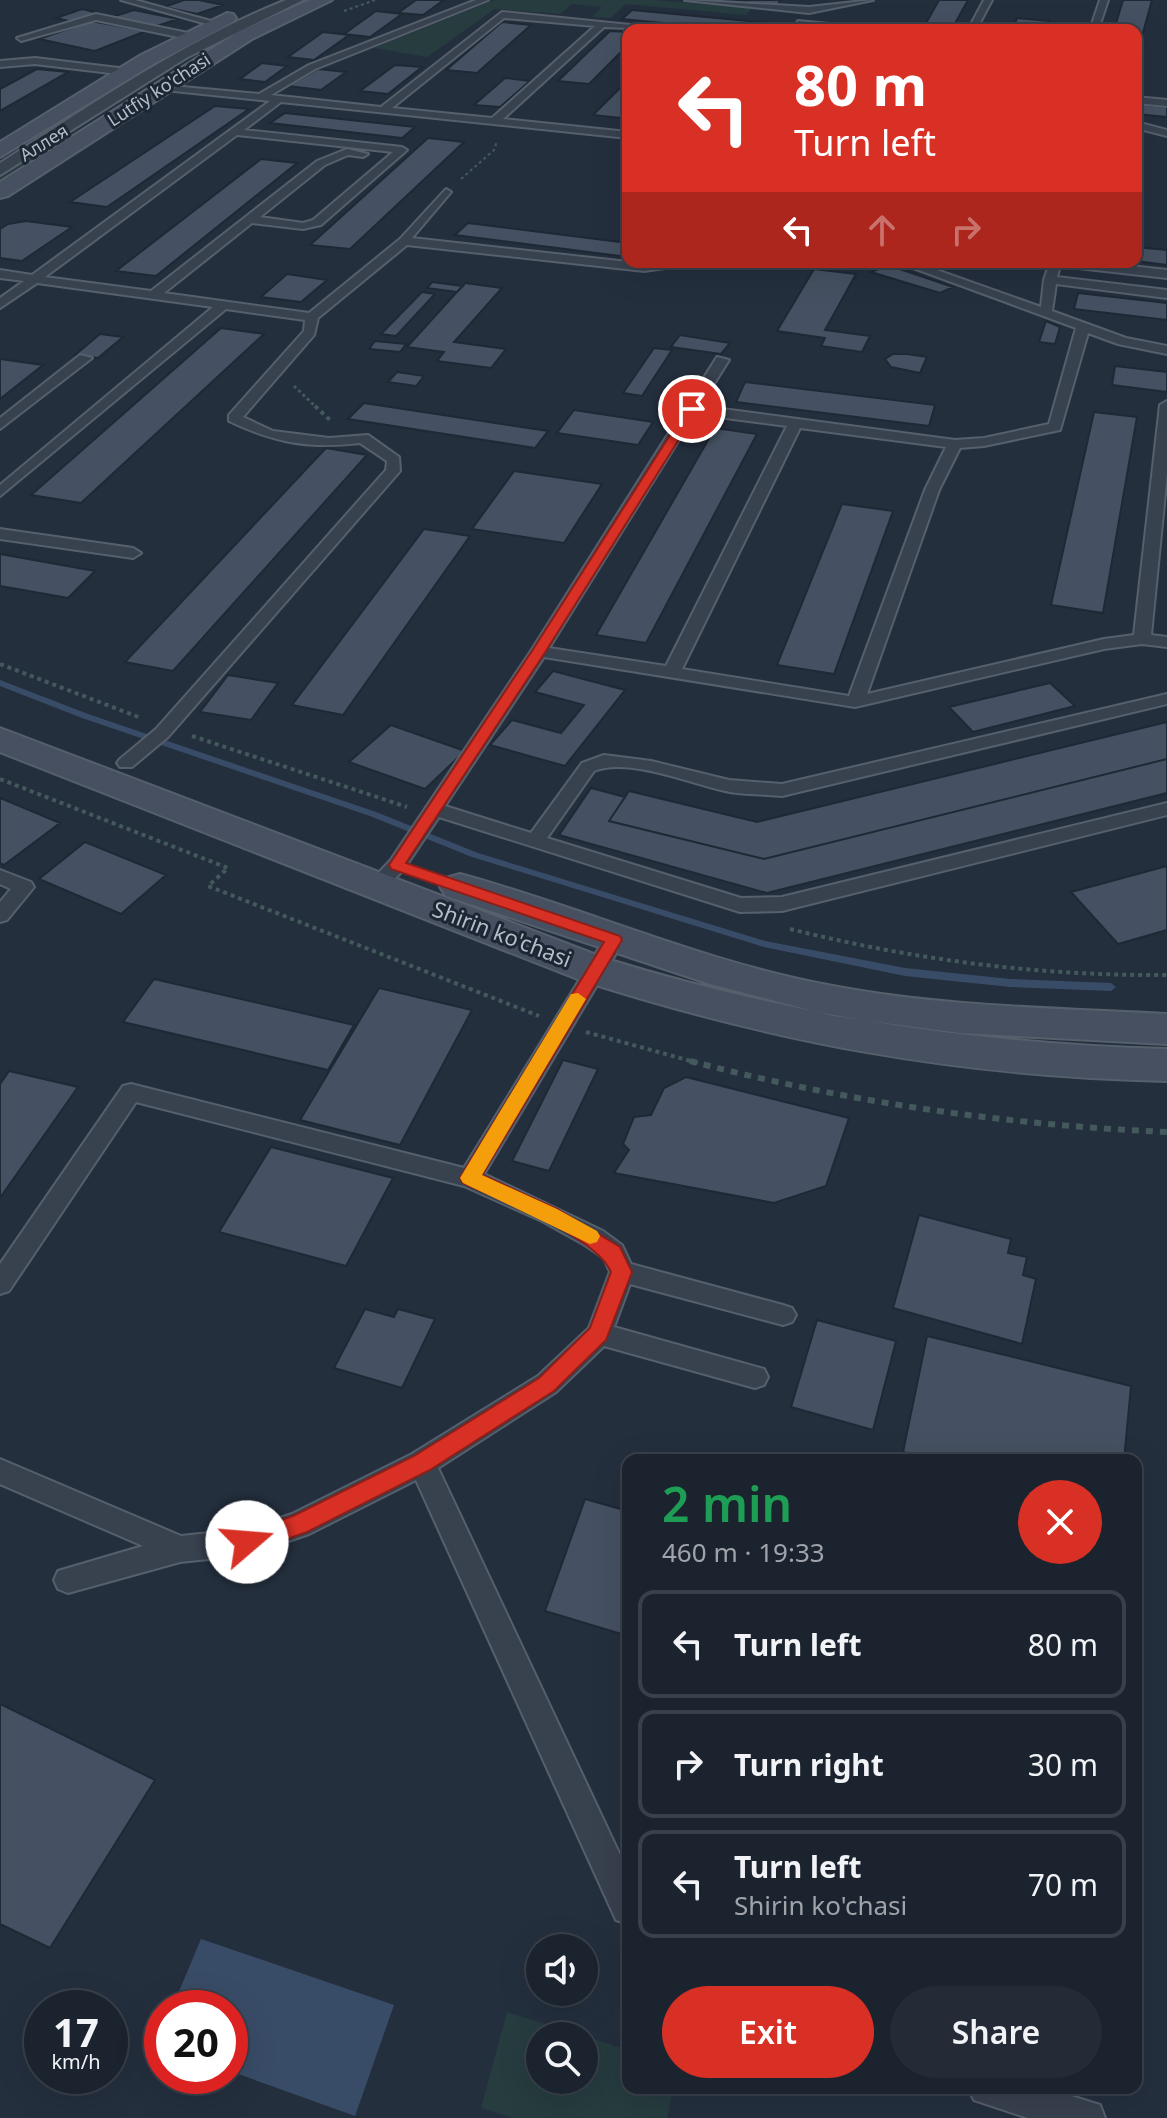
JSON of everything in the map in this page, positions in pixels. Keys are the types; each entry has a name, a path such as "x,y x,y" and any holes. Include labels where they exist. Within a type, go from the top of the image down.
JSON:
{"main road":[{"name":"Lutfiy ko'chasi","path":"0,151 188,36 270,0"},
{"name":"Lutfiy ko'chasi","path":"0,191 246,35 324,0"},
{"name":"Shirin ko'chasi","path":"0,715 137,755 387,875"},
{"name":"Shirin ko'chasi","path":"0,739 604,955 735,1012 890,1043 1050,1061 1167,1065"},
{"name":"Shirin ko'chasi","path":"604,955 725,974 861,1006 960,1018 1167,1029"}],"street":[{"name":"Аллея","path":"0,170 196,48 253,17 297,0"}],"lane":[{"path":"125,0 214,23"},
{"path":"259,98 312,67 484,0"},
{"path":"689,0 809,5 869,0"},
{"path":"975,24 988,0"},
{"path":"1096,24 1104,0"},
{"path":"798,24 809,5"},
{"path":"456,12 622,26"},
{"path":"383,110 502,15"},
{"path":"21,38 53,26 96,17 188,36"},
{"path":"500,121 602,24"},
{"path":"1,64 35,61 127,72"},
{"path":"164,87 622,133"},
{"path":"0,304 278,100"},
{"path":"1142,101 1167,103"},
{"path":"1142,127 1167,133"},
{"path":"238,132 402,150 317,223 303,226 249,219"},
{"path":"151,297 321,163 347,152 368,154"},
{"path":"137,755 162,733 393,471 394,460 376,444 363,438 348,437 329,442 270,435 234,418 279,371 310,332 312,317 404,241 446,192"},
{"path":"404,241 622,265"},
{"path":"920,268 1123,341 1167,350"},
{"path":"1046,313 1054,268"},
{"path":"1115,268 1167,274"},
{"path":"0,274 312,317"},
{"path":"1050,280 1167,294"},
{"path":"0,492 223,305"},
{"path":"692,409 955,444 984,442 1055,427 1083,327"},
{"path":"0,425 85,358"},
{"path":"387,875 539,651 722,360"},
{"path":"1142,639 1167,405"},
{"path":"671,674 795,423"},
{"path":"855,702 932,490 955,444"},
{"path":"0,534 133,553"},
{"path":"539,651 855,702 1104,644 1142,639 1167,642"},
{"path":"535,841 588,767 604,760 651,766 729,786 782,790 1167,699"},
{"path":"434,809 740,905 759,907 798,901 1167,809"},
{"path":"0,876 24,887 0,915"},
{"path":"470,1178 604,955"},
{"path":"0,1284 131,1092 470,1178 550,1214 594,1238 613,1252 622,1272 599,1334 547,1384 422,1463 299,1525 247,1542 180,1549 68,1580"},
{"path":"622,1272 783,1315"},
{"path":"599,1334 755,1377"},
{"path":"422,1463 622,1895"},
{"path":"0,1471 180,1549"},
{"path":"1006,2094 1087,2118"}],"path":[{"path":"446,192 494,150 500,121"},
{"path":"279,371 348,437"}],"green space":[{"path":"285,0 312,0 230,36 191,58 0,180 0,162 104,95 210,34"},
{"path":"494,0 654,0 752,8 746,15 625,4 611,18 592,17 602,7 572,4 560,14 495,9 427,57 374,48"},
{"path":"507,2012 539,2022 526,2022 526,2094 598,2094 598,2040 622,2048 622,2094 672,2094 667,2118 513,2118 481,2108"}],"water":[{"path":"201,1939 394,2005 355,2116 248,2077 248,1990 180,1990"}],"building":[{"path":"184,0 223,5 197,14 164,7"},
{"path":"416,0 444,0 423,15 398,13"},
{"path":"719,0 781,0 777,5"},
{"path":"939,0 968,0 955,24 926,24"},
{"path":"1123,0 1152,0 1142,36 1142,24 1116,24"},
{"path":"82,9 99,13 73,22 56,18"},
{"path":"134,10 178,19 157,26 112,17"},
{"path":"632,10 770,23 673,24 622,19"},
{"path":"376,11 402,14 370,37 344,34"},
{"path":"1017,18 1049,21 1048,24 1014,24"},
{"path":"91,21 146,31 95,51 39,39"},
{"path":"502,22 531,25 477,73 446,70"},
{"path":"610,31 622,32 622,51 589,84 558,81"},
{"path":"323,32 349,35 314,60 288,57"},
{"path":"262,63 287,66 265,82 240,79"},
{"path":"395,65 422,67 388,94 360,91"},
{"path":"37,69 68,72 0,111 0,89"},
{"path":"318,69 346,72 321,90 288,86"},
{"path":"505,78 530,81 500,107 474,105"},
{"path":"620,88 622,88 621,118 593,115"},
{"path":"1142,105 1167,107 1167,117 1142,115"},
{"path":"215,106 249,109 107,207 70,202"},
{"path":"285,113 415,127 402,138 270,123"},
{"path":"428,138 464,142 350,249 310,245"},
{"path":"261,159 297,163 156,276 116,271"},
{"path":"26,221 72,227 22,261 0,258 0,229 8,224"},
{"path":"468,223 622,242 622,256 455,235"},
{"path":"1142,248 1167,250 1167,265 1142,262"},
{"path":"881,268 897,268 953,287 940,293 871,272"},
{"path":"814,269 856,274 825,330 870,336 862,352 821,346 825,338 777,331"},
{"path":"287,274 327,280 301,302 261,297"},
{"path":"432,282 463,286 457,292 427,288"},
{"path":"465,283 502,288 454,342 506,349 491,368 437,361 444,352 407,347"},
{"path":"422,292 435,294 396,336 381,334"},
{"path":"1078,293 1167,303 1167,320 1074,309"},
{"path":"1046,321 1060,327 1055,344 1039,342"},
{"path":"221,328 264,334 81,503 31,495"},
{"path":"100,334 123,337 98,358 75,355"},
{"path":"680,335 730,343 721,354 671,347"},
{"path":"375,341 406,344 400,352 369,349"},
{"path":"654,348 672,350 642,396 623,393"},
{"path":"893,354 927,357 920,373 891,367 885,359"},
{"path":"0,359 43,365 0,399"},
{"path":"1115,366 1167,372 1167,392 1112,385"},
{"path":"397,372 424,376 416,386 388,382"},
{"path":"745,382 935,405 929,426 736,402"},
{"path":"364,403 548,431 535,448 348,419"},
{"path":"574,410 653,422 638,445 557,433"},
{"path":"1094,412 1137,417 1103,613 1051,605"},
{"path":"715,428 757,434 646,643 596,635"},
{"path":"326,448 367,455 173,671 125,662"},
{"path":"514,471 602,484 564,543 472,529"},
{"path":"842,504 893,511 834,674 777,665"},
{"path":"424,529 470,536 343,715 292,705"},
{"path":"0,554 95,571 68,598 0,586"},
{"path":"553,671 625,690 565,766 490,745 512,720 561,733 584,705 535,692"},
{"path":"228,675 278,683 251,720 200,712"},
{"path":"1050,683 1075,706 973,732 949,707"},
{"path":"1167,722 1167,759 764,859 609,821 629,791 757,822"},
{"path":"391,725 465,751 425,789 349,762"},
{"path":"1167,759 1167,793 767,893 559,835 591,788 625,797 609,821 764,859"},
{"path":"0,798 60,823 4,865 0,863"},
{"path":"85,842 166,875 121,914 39,879"},
{"path":"1167,866 1167,930 1118,944 1071,892"},
{"path":"154,979 354,1025 328,1070 123,1022"},
{"path":"379,988 472,1010 400,1145 300,1120"},
{"path":"563,1060 598,1069 549,1171 512,1161"},
{"path":"9,1071 78,1087 0,1198 0,1084"},
{"path":"686,1077 849,1118 826,1186 774,1203 614,1173 629,1150 623,1144 634,1117 651,1115 664,1088"},
{"path":"271,1147 393,1178 346,1266 219,1232"},
{"path":"919,1215 1011,1239 1008,1253 1027,1257 1023,1275 1036,1279 1022,1344 893,1308"},
{"path":"365,1309 394,1317 398,1309 435,1319 402,1388 334,1368"},
{"path":"817,1320 896,1341 873,1430 791,1407"},
{"path":"927,1336 1131,1386 1125,1454 903,1452"},
{"path":"585,1499 622,1509 622,1634 545,1611"},
{"path":"0,1704 155,1780 50,1948 0,1924"}],"waterway":[{"path":"0,683 85,716 373,814 475,855 764,944 905,972 1010,983 1111,987"}],"slow traffic":[{"path":"578,999 470,1178 550,1214 590,1236"}],"route":[{"path":"247,1542 299,1525 422,1463 547,1384 599,1334 622,1272 613,1252 550,1214 470,1178 614,940 397,865 539,651 692,409"}]}
